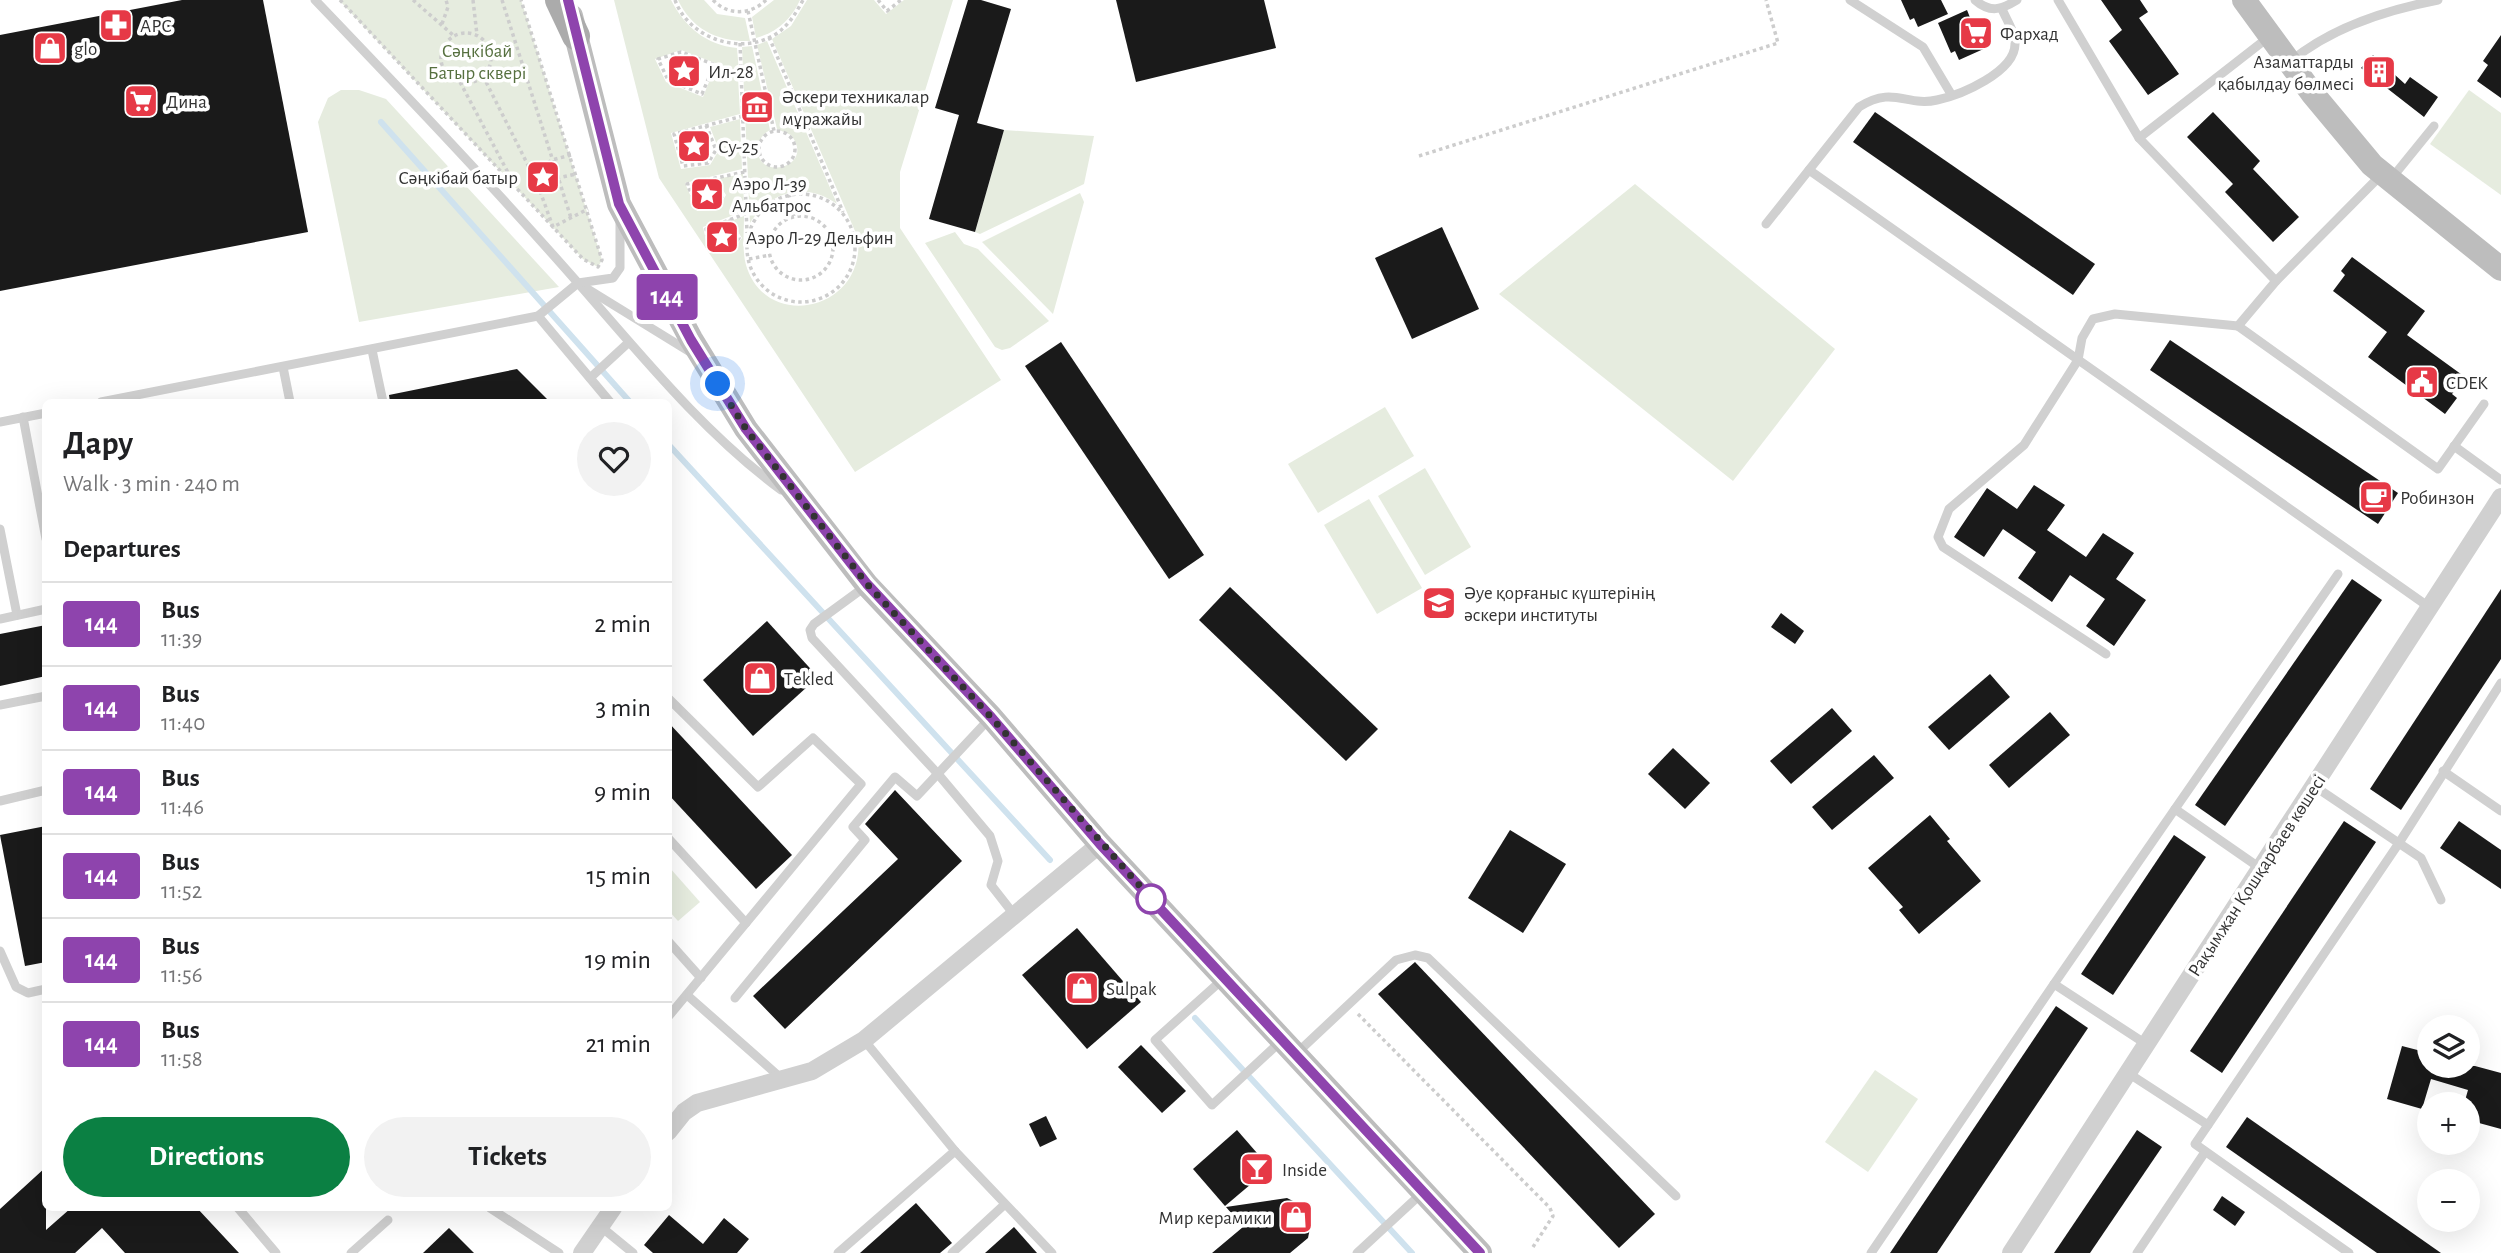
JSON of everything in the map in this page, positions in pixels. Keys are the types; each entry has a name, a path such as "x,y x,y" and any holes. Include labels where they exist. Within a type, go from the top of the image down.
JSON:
{"main road":[{"path":"559,0 576,36"},
{"path":"568,0 619,204 641,251 746,429 867,584 991,717 1100,844 1480,1253"},
{"path":"2244,0 2372,165 2501,269"}],"street":[{"name":"Рақымжан Қошқарбаев көшесі","path":"2011,1253 2501,496"},
{"path":"672,1127 684,1112 697,1103 811,1071 864,1040 1016,917 1100,844"},
{"path":"582,1253 611,1211"}],"lane":[{"path":"315,0 578,283 628,343 749,464 810,512"},
{"path":"1850,0 1923,47 1951,94"},
{"path":"1975,0 1989,9 2002,9 2017,0"},
{"path":"2058,0 2139,138 2276,281"},
{"path":"2290,62 2314,42 2395,8 2438,0"},
{"path":"1766,224 1859,107 1887,95 1935,101 1996,75 2012,59 2016,42 2002,9"},
{"path":"2139,138 2270,36"},
{"path":"2238,326 2276,281 2386,177 2434,126"},
{"path":"1809,170 2429,607"},
{"path":"117,399 540,315 578,283 613,278 620,268 619,204"},
{"path":"578,283 704,361"},
{"path":"2106,654 1954,557 1943,547 1938,537 1950,509 2024,444 2078,360 2082,338 2093,319 2115,314 2238,326 2438,469 2484,404"},
{"path":"540,315 608,399"},
{"path":"591,376 628,343"},
{"path":"372,350 382,399"},
{"path":"283,367 289,399"},
{"path":"0,422 42,414"},
{"path":"23,418 42,518"},
{"path":"2454,446 2501,480"},
{"path":"0,529 17,615"},
{"path":"1871,1253 2338,574"},
{"path":"867,584 818,621 810,630 812,638 938,774 990,836 998,861 991,885 1016,917"},
{"path":"0,619 42,610"},
{"path":"2349,1253 2195,1144 2399,843 2501,682"},
{"path":"0,705 42,697"},
{"path":"672,702 758,787 813,738 861,784 672,1012"},
{"path":"734,998 865,840 853,827 895,777 917,796 991,717"},
{"path":"2443,771 2501,811"},
{"path":"2314,786 2421,858 2441,900"},
{"path":"0,801 42,791"},
{"path":"2175,809 2260,868"},
{"path":"672,842 746,923"},
{"path":"672,945 701,978"},
{"path":"0,951 16,987 28,993 42,990"},
{"path":"1224,978 1156,1040 1212,1105 1252,1067 1290,1046 1349,1005 1396,960 1415,955 1428,958 1676,1196"},
{"path":"2054,985 2146,1044"},
{"path":"687,995 782,1079"},
{"path":"864,1040 956,1151 1052,1253"},
{"path":"2128,1073 2208,1125"},
{"path":"838,1253 956,1151"},
{"path":"2137,1253 2205,1152"},
{"path":"1357,1253 1423,1192"},
{"path":"952,1253 1004,1205"},
{"path":"241,1211 276,1253"},
{"path":"495,1211 559,1253"},
{"path":"351,1253 388,1220"},
{"path":"600,1226 633,1253"}],"path":[{"path":"340,0 583,259 598,267 602,260 588,209 521,0"},
{"path":"412,0 454,36"},
{"path":"441,25 448,8 446,0"},
{"path":"473,0 477,35"},
{"path":"502,0 571,218"},
{"path":"675,0 692,26 710,38 740,43 769,37 793,18 803,0"},
{"path":"713,0 726,10 748,12 766,0"},
{"path":"878,0 887,11 901,0"},
{"path":"1419,156 1778,43 1766,0"},
{"path":"748,12 774,131"},
{"path":"460,82 476,80 488,70 491,54 484,40 477,35 469,33 454,36 443,48 442,65 446,72 460,82 517,189"},
{"path":"740,43 749,259 761,285 776,296 794,302 813,301 829,295 843,284 854,261 855,236 769,37"},
{"path":"714,65 702,94 668,80 658,59 681,52 742,75"},
{"path":"483,76 533,173 553,227"},
{"path":"706,125 716,150 708,163 683,166 674,134 706,125 743,116"},
{"path":"774,131 786,133 794,143 794,155 781,166 765,162 760,152 761,141 774,131"},
{"path":"533,173 552,160 571,155"},
{"path":"713,178 723,195 716,207 698,208 687,184 713,178 745,172"},
{"path":"540,191 558,178 577,174"},
{"path":"747,239 758,215 771,202 789,194 823,198 845,216"},
{"path":"789,194 794,217"},
{"path":"553,227 588,209"},
{"path":"728,220 739,238 731,250 711,252 706,229 728,220 747,213"},
{"path":"794,217 814,219 823,224 833,241 831,261 818,276 808,279 786,277 778,270 771,255 771,239 776,228 794,217"},
{"path":"833,241 855,236"},
{"path":"749,259 771,255"},
{"path":"1349,1005 1550,1208 1553,1216 1533,1247"}],"green space":[{"name":"Сәңкібай Батыр сквері","path":"339,0 521,0 602,260 598,267 583,259"},
{"path":"614,0 671,0 690,26 706,39 737,48 739,72 681,50 655,59 666,82 703,97 715,67 738,77 740,114 671,133 681,169 710,165 719,150 710,127 740,119 742,169 685,183 697,211 717,210 726,195 716,179 743,174 744,211 703,227 709,253 659,178"},
{"path":"678,0 704,0 717,14 745,18 750,41 728,39 708,32 691,19"},
{"path":"774,0 800,0 782,24 756,38 752,17"},
{"path":"807,0 874,0 886,14 904,0 953,0 900,172 900,228 1001,380 855,472 709,253 732,251 742,238 731,221 744,216 746,265 757,286 773,300 792,305 812,304 831,296 847,282 856,263 858,238 772,39 791,26"},
{"path":"767,41 837,204 813,193 789,193 768,203 750,223 742,47 752,46 770,130 759,142 759,158 765,165 783,166 791,163 796,156 797,146 791,135 777,129 757,45"},
{"path":"341,90 359,90 386,99 559,287 359,322 318,122 328,98"},
{"path":"2469,90 2501,113 2501,195 2430,144"},
{"path":"1004,130 1094,136 1084,184 980,234 975,232"},
{"path":"1635,184 1835,349 1733,481 1499,294"},
{"path":"1080,193 1084,202 1053,314 982,242"},
{"path":"955,232 964,244 978,249 1049,321 1010,348 1002,350 995,347 925,243"},
{"path":"1385,407 1414,456 1318,513 1288,464"},
{"path":"1425,468 1471,547 1425,575 1378,496"},
{"path":"1369,499 1422,588 1377,614 1324,525"},
{"path":"672,870 700,902 678,921 672,914"},
{"path":"1875,1070 1918,1099 1868,1172 1825,1142"}],"building":[{"name":"Дина","path":"182,0 263,0 308,232 0,291 0,35"},
{"path":"968,0 981,0 1011,9 977,123 1004,130 975,232 929,219 959,115 935,108"},
{"path":"1116,0 1264,0 1276,48 1136,82"},
{"path":"1901,0 1941,0 1948,14 1918,27 1914,18 1910,20"},
{"path":"2101,0 2140,0 2148,12 2139,18 2179,74 2148,95 2109,41 2122,30"},
{"path":"1967,10 1971,20 1975,18 1988,47 1959,60 1955,51 1951,53 1938,23"},
{"path":"2501,35 2501,98 2477,81 2488,65 2483,61"},
{"path":"2373,55 2405,84 2410,77 2438,97 2424,117 2361,68"},
{"path":"1875,112 2095,264 2073,295 1853,142"},
{"path":"2213,112 2260,161 2253,169 2299,217 2273,242 2225,192 2233,184 2187,137"},
{"path":"1442,227 1479,309 1412,339 1375,258"},
{"path":"2352,257 2425,311 2407,335 2465,377 2452,394 2457,398 2445,414 2368,357 2387,332 2333,291 2345,275 2341,271"},
{"path":"2170,340 2398,493 2378,524 2150,370"},
{"path":"1061,342 1204,555 1169,579 1025,366"},
{"path":"517,369 547,399 390,399 389,395"},
{"path":"2034,485 2065,505 2047,530 2086,557 2103,533 2134,553 2116,579 2146,600 2114,646 2086,626 2105,599 2070,575 2052,602 2018,578 2036,552 2003,529 1984,557 1954,537 1987,488 2017,509"},
{"path":"2352,579 2382,600 2225,826 2195,805"},
{"path":"1230,587 1378,729 1346,761 1199,620"},
{"path":"2501,589 2501,659 2401,810 2370,789"},
{"path":"1781,613 1804,631 1795,644 1771,627"},
{"name":"Тekled","path":"767,621 818,677 753,736 703,680"},
{"path":"42,626 42,677 0,686 0,634"},
{"path":"1990,674 2010,697 1949,750 1928,727"},
{"path":"1832,708 1852,731 1791,784 1770,761"},
{"path":"2050,712 2070,735 2009,788 1989,765"},
{"path":"672,726 792,855 756,889 672,798"},
{"path":"1673,748 1710,783 1685,809 1648,774"},
{"path":"1874,755 1894,778 1832,830 1812,807"},
{"path":"895,790 962,861 785,1029 753,996 898,859 865,824"},
{"path":"1930,815 1950,839 1947,841 1981,881 1919,934 1899,910 1903,907 1868,868"},
{"path":"2344,821 2376,842 2222,1073 2190,1051"},
{"path":"2459,821 2501,850 2501,889 2440,848"},
{"path":"42,827 42,963 25,966 0,835"},
{"path":"1510,830 1566,864 1523,933 1468,898"},
{"path":"2174,835 2206,857 2113,995 2081,974"},
{"name":"Sulpak","path":"1077,928 1141,1002 1087,1049 1022,975"},
{"path":"1415,962 1655,1214 1619,1248 1378,994"},
{"path":"2056,1006 2088,1028 1937,1253 1890,1253"},
{"path":"1141,1045 1186,1091 1162,1113 1118,1067"},
{"path":"2402,1046 2417,1050 2417,1078 2480,1078 2480,1067 2501,1073 2501,1129 2480,1123 2480,1092 2467,1092 2431,1079 2427,1092 2417,1092 2417,1108 2387,1099"},
{"path":"1046,1116 1057,1139 1040,1147 1029,1124"},
{"path":"2247,1117 2441,1253 2377,1253 2226,1147"},
{"path":"1237,1130 1270,1168 1225,1206 1193,1169"},
{"path":"2137,1130 2162,1147 2090,1253 2054,1253"},
{"path":"42,1171 42,1211 46,1211 46,1230 68,1211 200,1211 239,1253 125,1253 102,1228 75,1253 0,1253 0,1209"},
{"path":"2222,1196 2245,1212 2235,1226 2213,1210"},
{"path":"1287,1198 1307,1208 1312,1218 1308,1238 1290,1253 1212,1253 1243,1227 1226,1207"},
{"path":"916,1203 952,1243 940,1253 860,1253"},
{"path":"669,1215 703,1244 724,1218 749,1239 737,1253 653,1253 644,1245"},
{"path":"1014,1227 1037,1253 985,1253"},
{"path":"449,1228 474,1253 423,1253"}],"waterway":[{"path":"381,122 627,399"},
{"path":"672,448 1050,860"},
{"path":"1195,1018 1412,1253"}],"bus line":[{"name":"144","path":"568,0 619,204 641,251 691,340 746,429 867,584 991,717 1100,844 1272,1026 1480,1253"}],"place":[{"name":"АРС","path":"116,25"},
{"name":"Фархад","path":"1976,33"},
{"name":"glo","path":"50,48"},
{"name":"Ил-28","path":"684,71"},
{"name":"Азаматтарды қабылдау бөлмесі","path":"2379,72"},
{"name":"Дина","path":"141,101"},
{"name":"Әскери техникалар мұражайы","path":"757,107"},
{"name":"Су-25","path":"694,146"},
{"name":"Сәңкібай батыр","path":"543,177"},
{"name":"Аэро Л-39 Альбатрос","path":"707,194"},
{"name":"Аэро Л-29 Дельфин","path":"722,237"},
{"name":"CDEK","path":"2422,382"},
{"name":"Робинзон","path":"2376,497"},
{"name":"Әуе қорғаныс күштерінің әскери институты","path":"1439,603"},
{"name":"Тekled","path":"760,678"},
{"name":"Sulpak","path":"1082,988"},
{"name":"Inside","path":"1257,1169"},
{"name":"Мир керамики","path":"1296,1217"}],"route":[{"path":"718,384 746,429 867,584 991,717 1100,844 1154,902 1151,899"}]}
